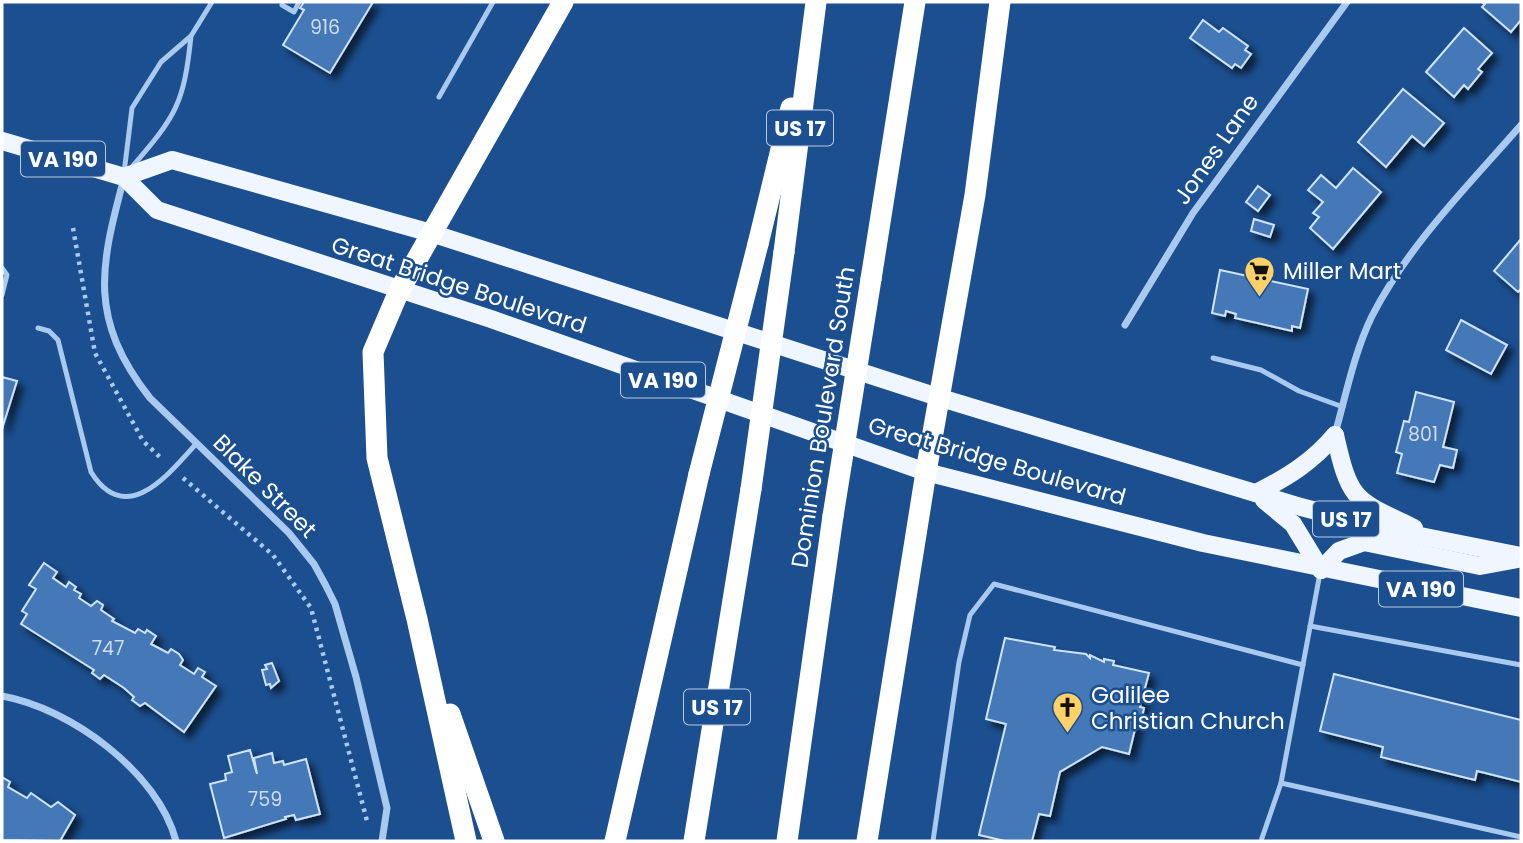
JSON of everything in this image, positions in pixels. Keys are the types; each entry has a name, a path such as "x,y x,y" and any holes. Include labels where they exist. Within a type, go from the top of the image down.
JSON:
{"highway":[{"path":"466,841 417,619 377,458 373,352 399,291 563,2"},
{"name":"Dominion Boulevard South","path":"787,841 833,516 915,2"},
{"path":"867,841 926,472 975,195 1000,2"},
{"path":"615,841 699,474 816,3"},
{"name":"US 17","path":"694,841 739,573 816,3"},
{"path":"708,841 739,573"},
{"path":"417,619 494,841"}],"main road":[{"name":"Great Bridge Boulevard","path":"2,141 124,177 157,210 491,319 926,472 1046,505 1321,570 1521,608"},
{"name":"Great Bridge Boulevard","path":"124,177 172,160 431,233 941,398 1326,514 1521,557"},
{"path":"1335,435 1316,458 1290,476 1256,493 1293,524 1321,570 1339,551 1364,542 1480,566 1521,557"},
{"path":"1335,435 1345,481 1358,500 1437,540"}],"street":[{"name":"Jones Lane","path":"1125,325 1193,213 1346,2"},
{"path":"1335,435 1358,348 1390,286 1422,239 1521,125"},
{"name":"Blake Street","path":"124,177 107,242 103,272 108,318 122,357 135,378 195,444 303,549 335,604 356,677 387,808 382,841"},
{"path":"2,696 58,715 110,751 146,782 160,800 176,841"}],"lane":[{"path":"124,177 132,108 161,62 191,36 212,2"},
{"path":"282,5 293,12 299,2"},
{"path":"439,97 493,2"},
{"path":"124,177 171,123 187,82 191,36"},
{"path":"2,268 7,275 2,295"},
{"path":"38,328 49,331 58,340 91,472 111,493 135,495 150,490 195,444"},
{"path":"1213,358 1261,370 1299,391 1343,407"},
{"path":"1261,841 1281,783 1321,570"},
{"path":"933,841 959,662 970,615 994,584 1303,665"},
{"path":"1310,626 1521,665"},
{"path":"1281,783 1521,837"}],"path":[{"path":"73,228 95,353 143,441 273,555 311,608 370,828"}],"building":[{"path":"304,2 373,2 330,73 283,45 304,10 300,8"},
{"path":"1482,2 1521,2 1521,20 1511,32 1482,7 1485,4"},
{"path":"1203,20 1219,32 1223,28 1248,46 1245,50 1251,54 1241,68 1235,64 1232,68 1190,38"},
{"path":"1464,28 1492,53 1478,69 1482,72 1468,89 1464,85 1454,97 1426,72"},
{"path":"1403,89 1444,123 1424,146 1412,136 1386,167 1358,142"},
{"path":"1353,168 1381,192 1333,249 1310,228 1319,217 1313,213 1323,202 1308,190 1321,175 1336,188"},
{"path":"1258,186 1270,195 1258,211 1246,202"},
{"path":"1254,219 1274,225 1270,237 1251,231"},
{"path":"1521,239 1521,289 1518,292 1494,271"},
{"name":"Miller Mart","path":"1220,270 1308,289 1300,328 1292,326 1292,331 1235,318 1236,314 1226,311 1225,316 1212,313"},
{"path":"1461,320 1507,345 1491,374 1446,350"},
{"path":"2,377 17,381 2,429"},
{"path":"1416,392 1454,402 1443,447 1457,450 1453,468 1440,465 1434,482 1397,473 1402,454 1396,452 1404,421 1409,422"},
{"path":"44,563 57,572 53,578 66,587 69,582 76,587 74,590 81,594 79,598 91,606 97,601 103,605 101,610 114,619 112,621 135,633 138,629 145,633 147,630 156,636 151,644 168,653 171,649 179,654 183,660 180,665 194,674 198,668 205,672 202,677 216,686 184,732 145,703 140,706 124,688 104,675 100,679 92,673 94,670 21,624 27,614 22,611 36,589 29,585"},
{"name":"Galilee Christian Church","path":"1005,638 1055,647 1054,650 1086,654 1104,662 1104,659 1114,661 1113,665 1149,673 1140,707 1144,708 1142,718 1138,717 1129,754 1102,747 1060,772 1050,816 1039,814 1032,841 1005,841 979,835 1006,724 986,719"},
{"path":"272,663 279,681 271,688 270,684 266,685 262,670 267,669 265,665"},
{"path":"1334,674 1521,720 1521,782 1477,771 1475,780 1381,757 1383,747 1320,731"},
{"path":"250,750 257,774 254,758 272,753 274,763 283,761 284,765 306,759 320,814 296,820 294,815 285,817 286,819 224,838 210,784 226,780 225,774 232,772 228,756"},
{"path":"2,777 10,782 8,787 27,798 31,793 51,807 58,802 75,815 60,841 2,840"}],"place":[{"name":"Miller Mart","path":"1260,298"},
{"name":"Galilee Christian Church","path":"1068,735"}]}
